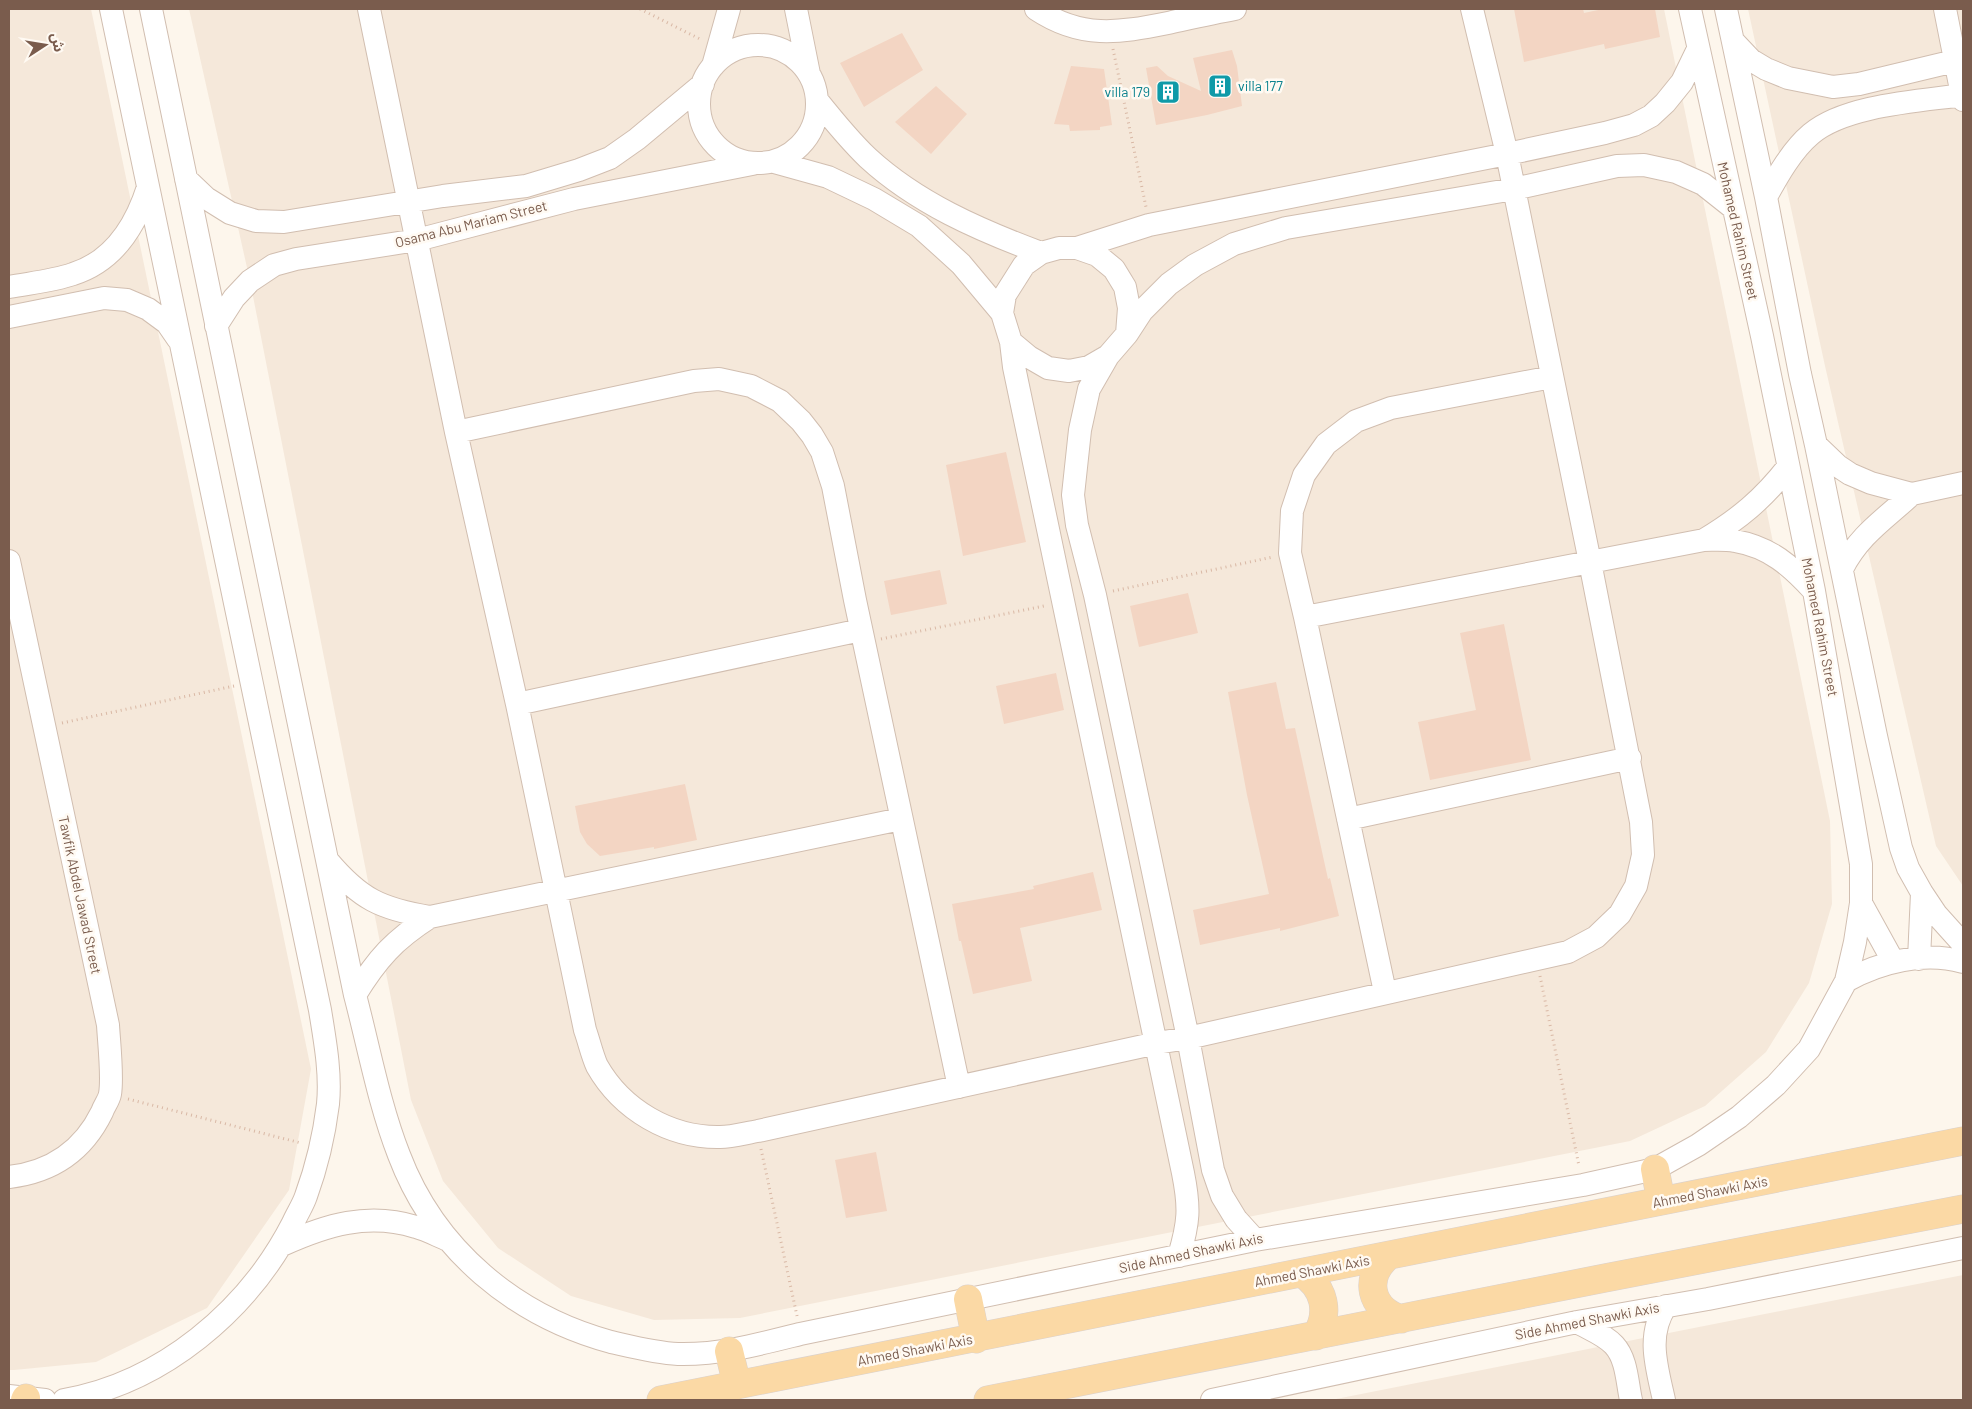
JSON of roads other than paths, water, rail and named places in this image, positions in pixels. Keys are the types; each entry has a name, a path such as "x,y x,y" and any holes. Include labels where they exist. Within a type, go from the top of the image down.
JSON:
{"main road":[{"name":"Ahmed Shawki Axis","path":"661,1400 976,1339 1963,1141"},
{"path":"1655,1169 1661,1202"},
{"path":"999,1399 1963,1209"},
{"path":"1388,1256 1376,1270 1373,1278 1375,1296 1385,1311 1401,1319"},
{"path":"1302,1273 1314,1283 1324,1305 1323,1321 1316,1336"},
{"path":"968,1299 976,1339"},
{"path":"730,1351 737,1385"}],"street":[{"path":"64,1400 84,1397 126,1381 166,1361 203,1335 236,1304 261,1276 282,1245 306,1198 321,1148 328,1102 327,1056 318,1000 111,9"},
{"path":"151,9 355,995 384,1109 399,1156 420,1200 448,1240"},
{"path":"369,9 456,432 517,704 554,891 585,1030 597,1065 619,1096 648,1119 683,1134 721,1138 1157,1043 1188,1038 1384,992 1568,952 1596,937 1620,914 1636,886 1643,855 1641,822 1630,758 1507,154 1472,9"},
{"path":"729,9 699,105 703,126 715,145 732,158 763,163 792,154 806,139 815,121 817,100 809,74 796,9"},
{"path":"1036,9 1058,22 1082,29 1110,32 1132,30 1236,9"},
{"name":"Mohamed Rahim Street","path":"1655,1169 1706,1140 1739,1117 1776,1085 1809,1049 1846,981 1861,903 1861,864 1856,825 1814,591 1762,336 1732,207 1690,9"},
{"path":"1726,9 1766,197 1790,328 1901,848 1908,868 1922,894 1936,914 1963,944"},
{"path":"1766,197 1777,177 1811,134 1835,120 1856,113 1918,100 1963,97 1959,60 1945,9"},
{"path":"1734,42 1751,60 1766,69 1788,78 1832,87 1859,84 1959,60"},
{"path":"711,66 727,54 744,47 763,45 781,50 796,59 809,74"},
{"path":"1179,1256 1187,1229 1188,1201 1157,1043 1014,367 1011,342 1002,313 1005,295 1024,265 1041,253 1059,248 1077,248 1149,225 1507,154 1634,125 1651,116 1665,103 1682,82 1698,49"},
{"name":"Osama Abu Mariam Street","path":"186,179 206,198 230,212 256,221 284,222 443,196 526,186 580,170 610,158 637,139 711,66"},
{"path":"817,100 846,136 868,158 898,181 934,205 982,230 1041,253"},
{"name":"Osama Abu Mariam Street","path":"216,326 234,298 250,281 274,265 296,259 417,240 574,199 763,163 828,177 874,199 919,226 961,264 1002,313"},
{"path":"1255,1240 1236,1220 1222,1196 1213,1170 1188,1038 1095,595 1077,524 1073,495 1080,430 1089,390 1108,356 1127,334 1142,311 1169,284 1195,265 1234,244 1286,228 1514,189 1617,166 1644,165 1676,172 1703,184 1732,207"},
{"path":"9,287 73,274 94,265 113,250 129,231 141,209 148,186"},
{"path":"1077,248 1098,255 1114,269 1125,287 1129,308 1127,334"},
{"path":"9,317 104,298 127,300 148,309 167,323 180,342"},
{"path":"1762,336 1790,328"},
{"path":"1011,342 1029,357 1048,368 1068,371 1090,367 1108,356"},
{"path":"1384,992 1306,616 1290,553 1292,511 1304,475 1326,444 1356,421 1391,408 1552,377"},
{"path":"456,432 694,381 719,379 751,386 780,401 801,420 822,452 833,486 862,636 959,1087"},
{"path":"1816,445 1838,466 1850,474 1871,483 1912,494 1963,483"},
{"path":"1704,540 1728,526 1750,509 1788,467"},
{"path":"1842,569 1850,552 1861,540 1912,494"},
{"path":"1306,616 1704,540 1735,541 1766,551 1792,568 1814,591"},
{"name":"Tawfik Abdel Jawad Street","path":"9,561 108,1025 110,1094 93,1130 64,1159 28,1175 9,1178"},
{"path":"233,590 269,583"},
{"path":"517,704 862,636"},
{"path":"1348,819 1630,758"},
{"path":"355,995 369,971 386,950 407,932 430,917 901,819"},
{"path":"326,859 346,882 372,900 400,912 430,917"},
{"path":"1919,959 1922,894"},
{"path":"1861,903 1893,961"},
{"path":"1846,981 1862,972 1893,961 1938,958 1963,962"},
{"name":"Side Ahmed Shawki Axis","path":"448,1240 494,1285 536,1313 582,1334 630,1347 678,1354 730,1351 800,1334 1255,1240 1582,1185 1655,1169"},
{"path":"282,1245 315,1230 348,1222 382,1220 416,1227 448,1240"},
{"name":"Side Ahmed Shawki Axis","path":"1212,1400 1577,1322 1963,1248"},
{"path":"1664,1400 1654,1344 1660,1314 1666,1306"},
{"path":"1577,1322 1607,1339 1618,1350 1624,1362 1631,1400"}],"place":[{"name":"villa 177","path":"1220,86"},
{"name":"villa 179","path":"1168,92"}]}
